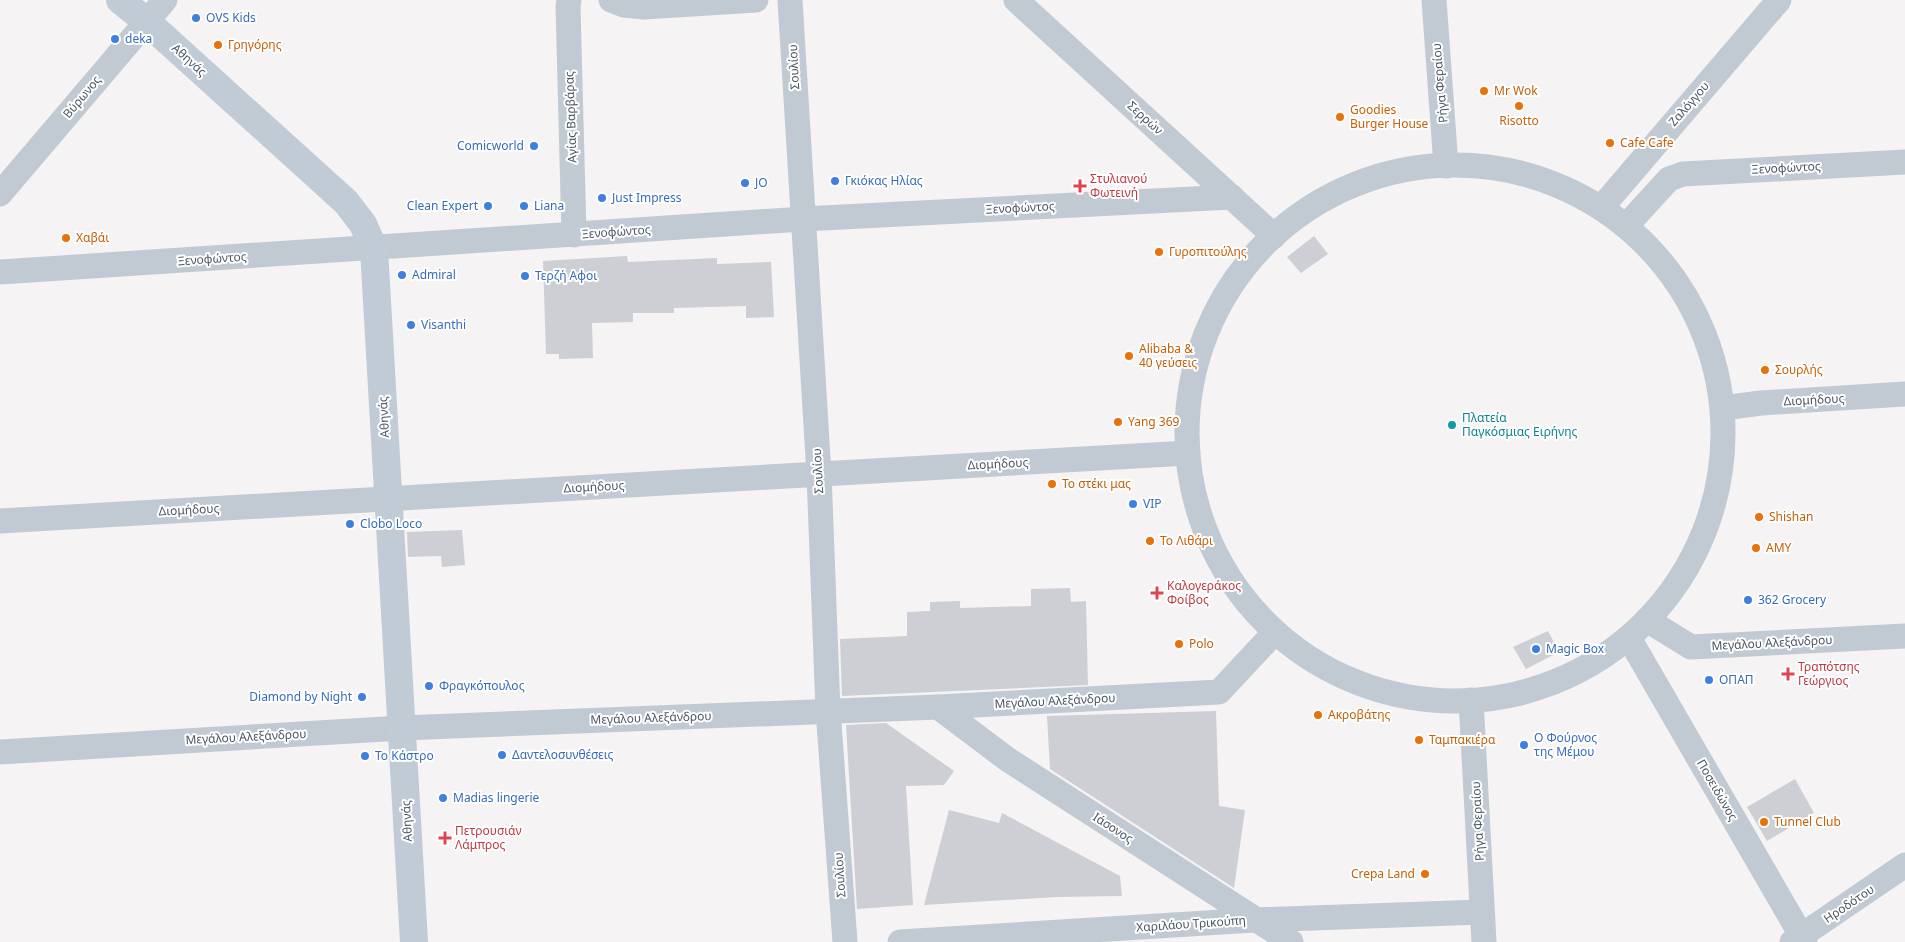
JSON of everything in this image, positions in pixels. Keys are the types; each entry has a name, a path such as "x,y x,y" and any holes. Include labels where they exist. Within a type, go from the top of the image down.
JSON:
{"main road":[{"name":"Αθηνάς","path":"120,0 146,21 346,202 363,224 374,248 414,942"}],"street":[{"name":"Βύρωνος","path":"0,194 165,0"},
{"name":"Αγίας Βαρβάρας","path":"569,0 574,235"},
{"path":"611,0 624,5 644,8 756,0"},
{"name":"Σουλίου","path":"790,0 819,474 828,710 845,942"},
{"name":"Σερρών","path":"1016,0 1274,236"},
{"name":"Ρήγα Φεραίου","path":"1434,0 1446,166"},
{"name":"Ζαλόγγου","path":"1601,208 1779,0"},
{"path":"1626,226 1669,180 1644,158"},
{"name":"Ξενοφώντος","path":"1669,180 1683,174 1905,162"},
{"path":"1446,166 1487,167 1527,175 1565,189 1601,208 1626,226 1668,270 1695,312 1714,359 1723,408 1722,460 1717,495 1703,536 1684,574 1658,610 1629,638 1581,670 1528,691 1471,700 1428,699 1386,692 1346,677 1309,658 1275,632 1247,602 1224,568 1206,532 1194,493 1188,454 1187,427 1191,388 1200,350 1214,315 1234,281 1258,251 1301,214 1331,196 1363,182 1397,172 1446,166"},
{"name":"Ξενοφώντος","path":"0,272 803,219 1232,197"},
{"name":"Διομήδους","path":"1723,408 1761,403 1905,394"},
{"name":"Διομήδους","path":"0,521 1188,454"},
{"name":"Μεγάλου Αλεξάνδρου","path":"1647,620 1691,647 1905,636"},
{"name":"Μεγάλου Αλεξάνδρου","path":"0,752 402,728 938,707 1219,692 1275,632"},
{"name":"Ποσειδώνος","path":"1629,638 1800,940"},
{"name":"Ρήγα Φεραίου","path":"1471,700 1484,942"},
{"name":"Ιάσονος","path":"938,707 1007,760 1291,942"},
{"name":"Ηροδότου","path":"1800,940 1905,865"},
{"name":"Χαριλάου Τρικούπη","path":"900,942 1254,920 1482,912"}],"building":[{"path":"1314,236 1328,254 1301,273 1287,257"},
{"path":"627,256 628,262 717,258 717,264 771,262 774,317 746,318 746,306 674,308 674,313 633,313 633,322 592,323 593,358 559,359 559,354 546,354 543,261"},
{"path":"462,530 465,565 442,567 441,556 408,557 407,532"},
{"path":"1070,588 1071,602 1086,601 1088,685 842,696 840,639 907,636 907,612 930,611 930,602 960,601 960,608 1031,606 1031,589"},
{"name":"Magic Box","path":"1548,631 1559,652 1526,669 1513,647"},
{"path":"1216,711 1219,806 1245,810 1234,888 1050,769 1047,716"},
{"path":"886,723 954,771 944,785 906,786 913,905 857,909 846,725"},
{"path":"1795,779 1814,813 1767,841 1747,807"},
{"path":"949,810 999,823 1002,813 1120,876 1122,896 1056,897 924,905"}],"place":[{"name":"OVS Kids","path":"196,18"},
{"name":"deka","path":"115,39"},
{"name":"Γρηγόρης","path":"218,45"},
{"name":"Mr Wok","path":"1484,91"},
{"name":"Risotto","path":"1519,106"},
{"name":"Goodies Burger House","path":"1340,117"},
{"name":"Cafe Cafe","path":"1610,143"},
{"name":"Comicworld","path":"534,146"},
{"name":"Γκιόκας Ηλίας","path":"835,181"},
{"name":"JO","path":"745,183"},
{"name":"Στυλιανού Φωτεινή","path":"1080,186"},
{"name":"Just Impress","path":"602,198"},
{"name":"Clean Expert","path":"488,206"},
{"name":"Liana","path":"524,206"},
{"name":"Χαβάι","path":"66,238"},
{"name":"Γυροπιτούλης","path":"1159,252"},
{"name":"Admiral","path":"402,275"},
{"name":"Τερζή Αφοι","path":"525,276"},
{"name":"Visanthi","path":"411,325"},
{"name":"Alibaba & 40 γεύσεις","path":"1129,356"},
{"name":"Σουρλής","path":"1765,370"},
{"name":"Yang 369","path":"1118,422"},
{"name":"Πλατεία Παγκόσμιας Ειρήνης","path":"1452,425"},
{"name":"Το στέκι μας","path":"1052,484"},
{"name":"VIP","path":"1133,504"},
{"name":"Shishan","path":"1759,517"},
{"name":"Clobo Loco","path":"350,524"},
{"name":"Το Λιθάρι","path":"1150,541"},
{"name":"AMY","path":"1756,548"},
{"name":"Καλογεράκος Φοίβος","path":"1157,593"},
{"name":"362 Grocery","path":"1748,600"},
{"name":"Polo","path":"1179,644"},
{"name":"Magic Box","path":"1536,649"},
{"name":"Τραπότσης Γεώργιος","path":"1788,674"},
{"name":"ΟΠΑΠ","path":"1709,680"},
{"name":"Φραγκόπουλος","path":"429,686"},
{"name":"Diamond by Night","path":"362,697"},
{"name":"Ακροβάτης","path":"1318,715"},
{"name":"Ταμπακιέρα","path":"1419,740"},
{"name":"Ο Φούρνος της Μέμου","path":"1524,745"},
{"name":"Δαντελοσυνθέσεις","path":"502,755"},
{"name":"Το Κάστρο","path":"365,756"},
{"name":"Madias lingerie","path":"443,798"},
{"name":"Tunnel Club","path":"1764,822"},
{"name":"Πετρουσιάν Λάμπρος","path":"445,838"},
{"name":"Crepa Land","path":"1425,874"}]}
